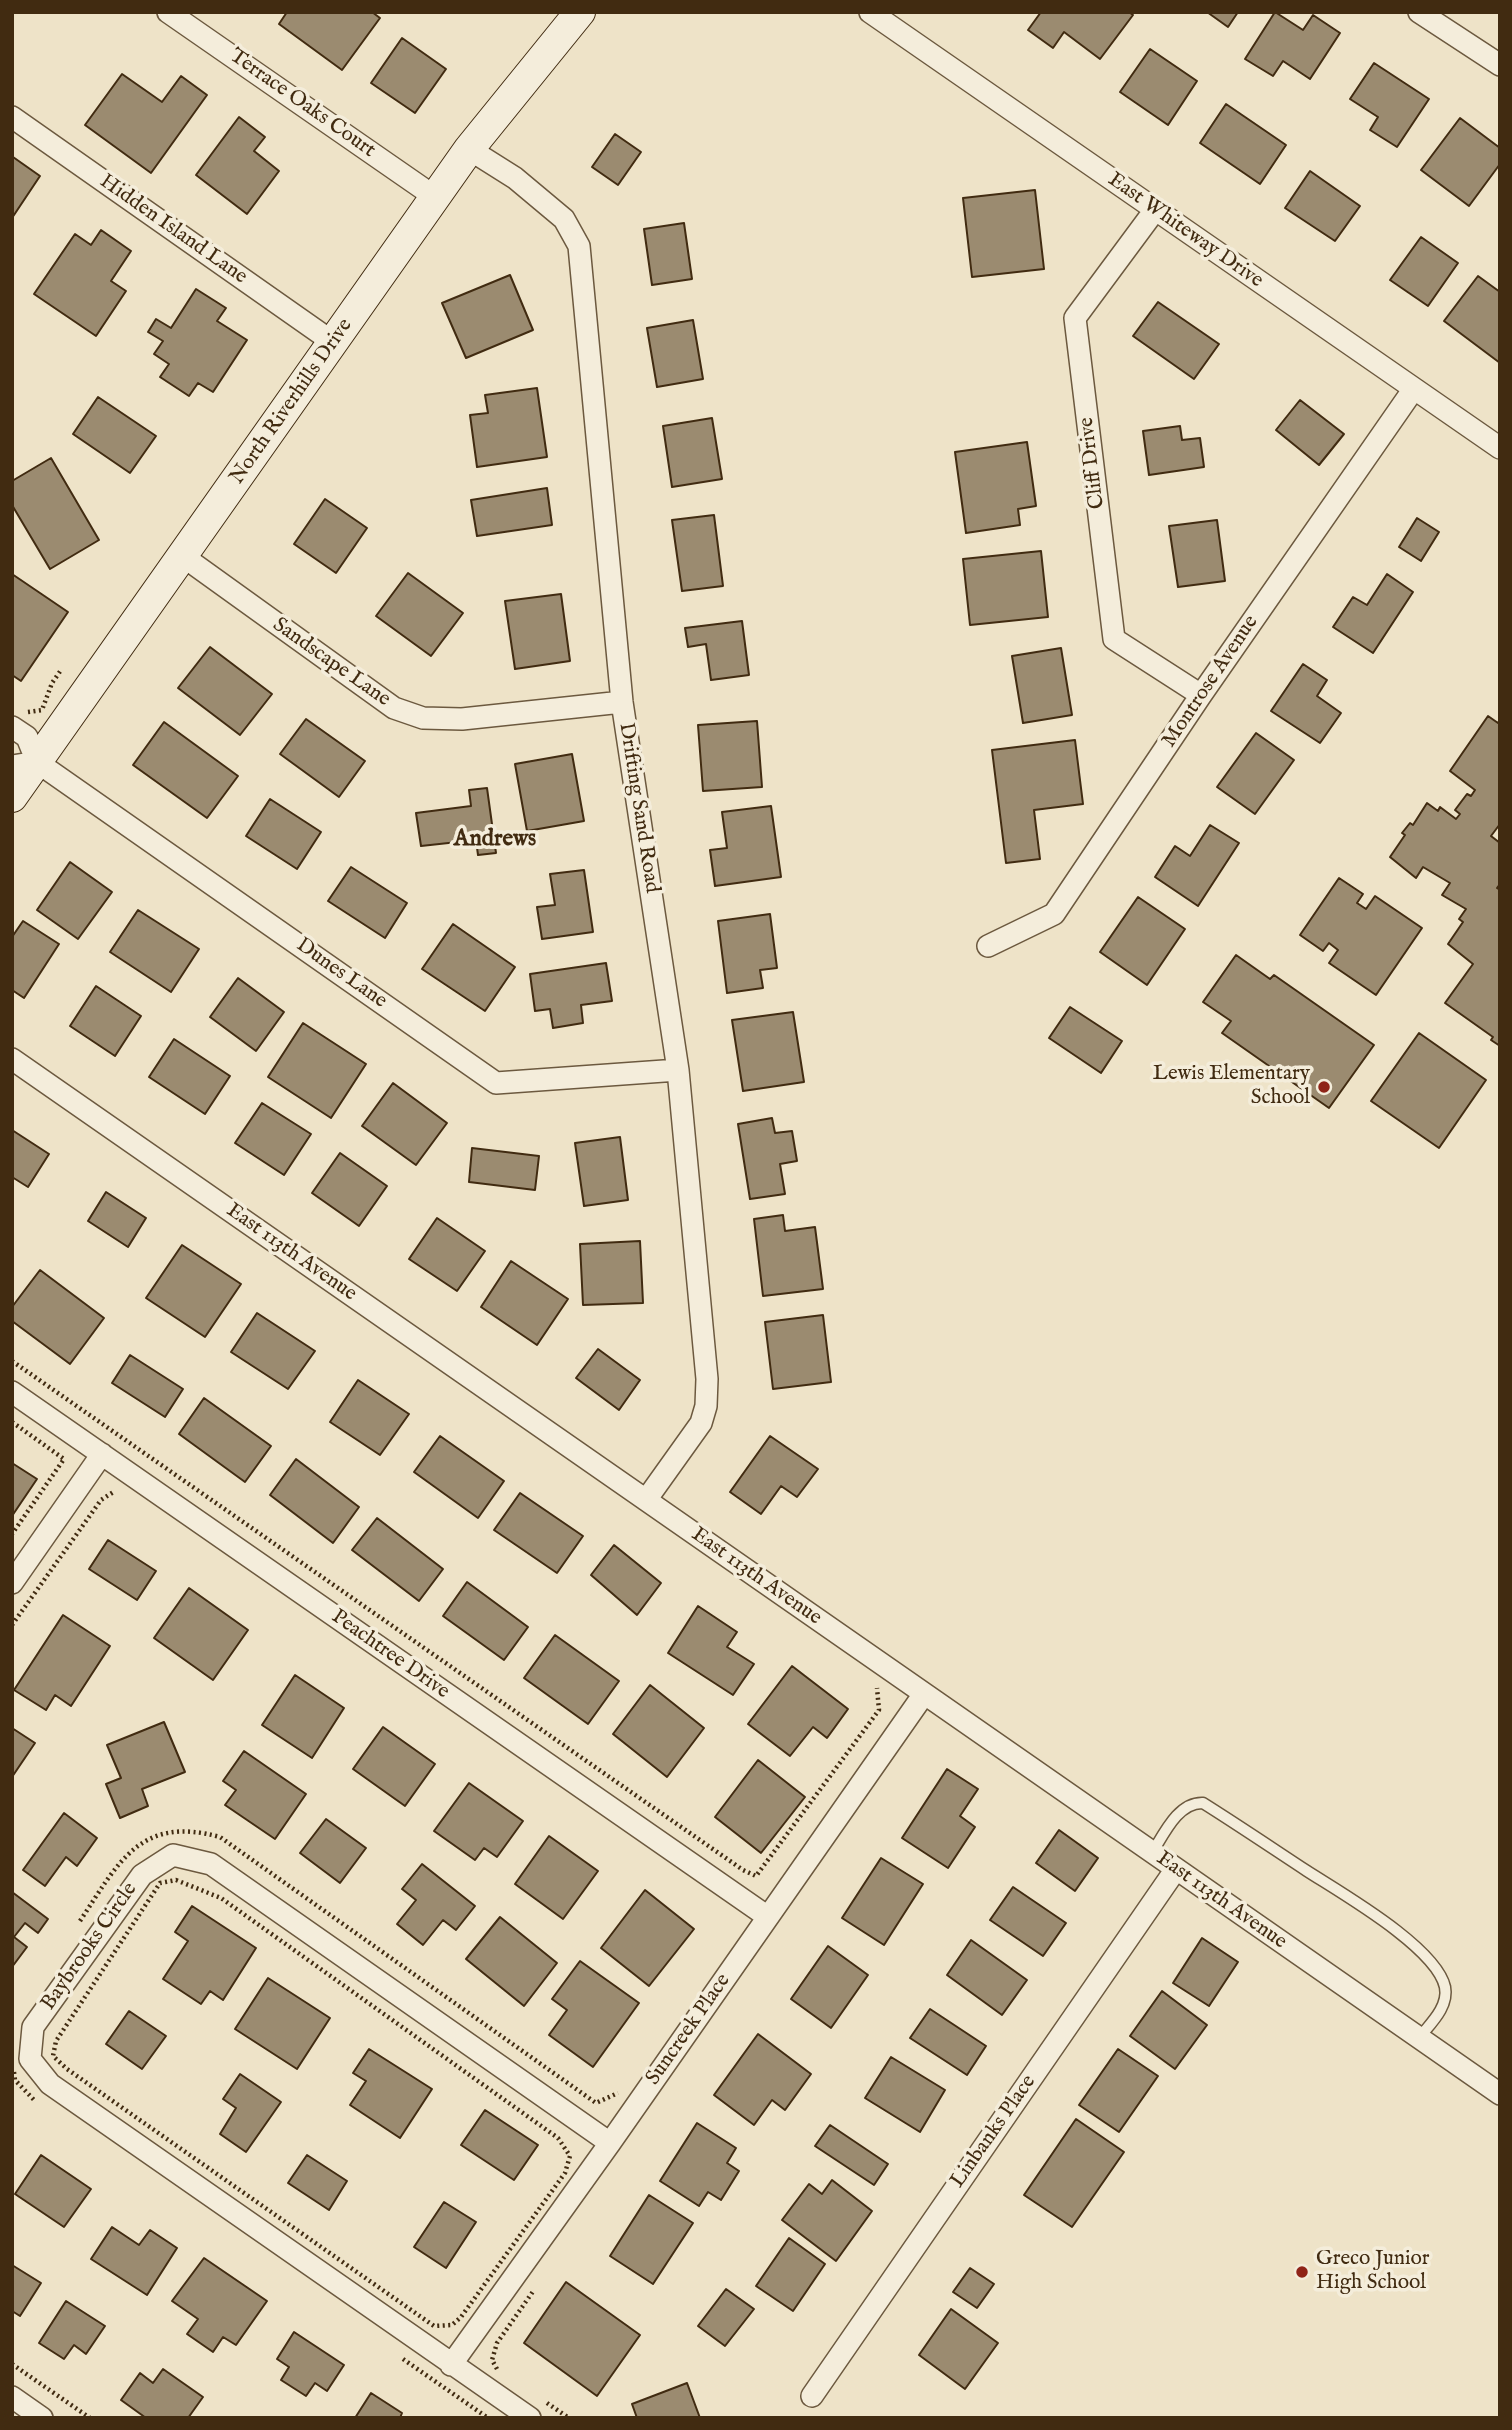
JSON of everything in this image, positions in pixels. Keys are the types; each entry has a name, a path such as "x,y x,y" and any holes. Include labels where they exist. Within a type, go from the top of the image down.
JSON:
{"street":[{"name":"Terrace Oaks Court","path":"168,12 435,197"},
{"name":"North Riverhills Drive","path":"12,797 25,764 184,557 469,149 580,12"},
{"name":"East Whiteway Drive","path":"870,12 1500,448"},
{"path":"1419,12 1500,65"},
{"name":"Hidden Island Lane","path":"12,117 334,343"},
{"name":"Drifting Sand Road","path":"469,149 515,178 564,219 579,246 622,702 678,1070 707,1379 706,1406 701,1423 646,1500"},
{"name":"Cliff Drive","path":"1155,210 1075,317 1114,639 1201,695"},
{"name":"Montrose Avenue","path":"988,946 1054,914 1201,695 1413,390"},
{"name":"Sandscape Lane","path":"184,557 394,708 423,718 461,719 622,702"},
{"name":"Dunes Lane","path":"16,717 27,737 25,764 496,1083 678,1070"},
{"name":"East 113th Avenue","path":"12,1059 1500,2094"},
{"name":"Peachtree Drive","path":"12,1392 768,1917"},
{"path":"12,1583 102,1454"},
{"name":"Suncreek Place","path":"451,2365 924,1694"},
{"name":"Baybrooks Circle","path":"530,2418 50,2084 30,2059 33,2028 142,1875 173,1854 211,1864 610,2143"},
{"name":"Linbanks Place","path":"812,2396 1176,1869"},
{"path":"12,2397 42,2418"}],"lane":[{"path":"1152,1853 1183,1810 1194,1802 1203,1803 1390,1926 1428,1959 1439,1974 1445,1989 1442,2007 1419,2038"}],"path":[{"path":"16,717 26,712 42,710 52,683 61,670"},
{"path":"12,1361 743,1870 756,1876 879,1710 879,1690 871,1683"},
{"path":"12,1422 64,1459 12,1534"},
{"path":"12,1625 101,1500 114,1490 125,1498"},
{"path":"79,1923 132,1850 157,1833 197,1830 220,1837 596,2103 617,2094 625,2083"},
{"path":"176,1880 221,1898 558,2138 570,2156 565,2173 461,2317 452,2325 434,2326 67,2069 53,2056 56,2041 160,1883 176,1880"},
{"path":"498,2371 492,2360 497,2343 536,2286"},
{"path":"12,2364 90,2418"},
{"path":"537,2397 569,2418"}],"building":[{"path":"287,12 372,12 380,18 342,70 279,24"},
{"path":"1041,12 1129,12 1133,15 1100,59 1064,32 1053,48 1028,30"},
{"path":"1207,12 1238,12 1228,27"},
{"path":"1275,12 1303,30 1313,15 1340,33 1310,79 1283,61 1273,76 1245,59"},
{"path":"402,38 446,69 415,113 371,83"},
{"path":"1150,49 1197,81 1168,125 1120,92"},
{"path":"1374,63 1429,99 1397,147 1370,130 1378,117 1350,99"},
{"path":"122,74 162,102 181,76 207,95 151,173 85,125"},
{"path":"1226,104 1286,145 1260,184 1200,143"},
{"path":"239,117 265,137 254,151 279,171 247,214 196,175"},
{"path":"1460,118 1500,148 1500,164 1469,206 1421,170"},
{"path":"615,134 641,152 618,185 592,167"},
{"path":"12,158 40,176 12,218"},
{"path":"1310,171 1360,206 1335,241 1285,208"},
{"path":"1035,190 1044,269 972,277 963,198"},
{"path":"684,223 692,279 652,285 644,229"},
{"path":"101,230 131,251 111,281 126,291 96,336 34,294 75,234 91,245"},
{"path":"1421,237 1458,263 1428,306 1390,280"},
{"path":"510,275 533,330 466,358 442,303"},
{"path":"1478,276 1500,292 1500,363 1444,321"},
{"path":"196,289 226,308 217,321 247,340 213,392 198,383 189,396 160,377 169,364 154,354 163,341 148,332 156,319 171,328"},
{"path":"1158,302 1219,344 1194,379 1133,336"},
{"path":"693,320 703,379 657,387 647,328"},
{"path":"537,388 547,457 477,467 470,415 488,413 485,395"},
{"path":"98,397 156,436 130,473 73,434"},
{"path":"1300,400 1344,434 1319,465 1276,430"},
{"path":"712,418 722,479 672,487 663,426"},
{"path":"1180,426 1182,440 1200,438 1204,467 1149,475 1143,431"},
{"path":"1027,442 1036,506 1018,509 1020,525 966,533 955,452"},
{"path":"51,458 99,540 50,569 12,505 12,481"},
{"path":"547,488 552,525 477,536 471,500"},
{"path":"325,499 367,528 336,573 294,544"},
{"path":"714,515 723,586 682,591 672,520"},
{"path":"1417,518 1439,532 1421,561 1399,547"},
{"path":"1217,520 1225,581 1178,587 1169,526"},
{"path":"1041,551 1048,617 970,625 963,559"},
{"path":"408,573 463,613 431,656 376,616"},
{"path":"12,574 68,612 21,681 12,675"},
{"path":"1387,574 1413,592 1373,653 1333,627 1353,597 1367,605"},
{"path":"561,594 570,661 515,669 505,601"},
{"path":"742,621 749,675 711,680 706,644 688,647 685,628"},
{"path":"210,647 272,694 240,735 178,688"},
{"path":"1061,648 1072,715 1023,723 1012,656"},
{"path":"1303,664 1327,680 1317,696 1341,713 1320,743 1271,711"},
{"path":"1488,716 1498,723 1500,720 1500,824 1491,836 1500,843 1500,884 1497,888 1500,890 1500,1046 1491,1040 1493,1037 1445,1003 1473,964 1448,944 1463,922 1459,919 1466,909 1442,895 1450,883 1423,867 1416,878 1390,857 1405,835 1402,833 1410,823 1413,825 1427,803 1438,811 1440,807 1456,819 1460,814 1455,810 1467,794 1471,796 1475,790 1450,771"},
{"path":"306,719 365,761 339,797 280,754"},
{"path":"757,721 762,787 703,791 698,725"},
{"path":"164,722 238,776 207,818 133,765"},
{"path":"1256,733 1294,760 1255,814 1217,787"},
{"path":"1075,740 1083,804 1034,810 1040,859 1006,863 992,750"},
{"path":"572,754 584,821 527,831 515,764"},
{"path":"487,788 496,853 478,855 476,840 421,846 416,813 471,806 469,790"},
{"path":"270,799 321,832 297,869 246,836"},
{"path":"771,806 781,877 715,886 710,850 727,848 722,812"},
{"path":"1210,825 1239,843 1198,906 1155,877 1175,846 1190,856"},
{"path":"70,862 112,892 78,939 37,910"},
{"path":"351,867 407,903 385,938 328,901"},
{"path":"584,870 593,932 542,939 537,907 555,905 550,874"},
{"path":"1339,878 1363,894 1357,903 1366,909 1375,896 1422,928 1376,995 1329,963 1338,950 1329,943 1323,951 1300,935"},
{"path":"1138,897 1185,929 1147,985 1100,952"},
{"path":"138,910 199,949 171,992 110,952"},
{"path":"770,914 777,968 760,970 763,988 727,993 718,921"},
{"path":"23,921 59,944 24,998 12,990 12,937"},
{"path":"453,924 515,967 485,1011 422,969"},
{"path":"1236,955 1270,979 1274,975 1374,1045 1329,1108 1222,1033 1231,1021 1203,1002"},
{"path":"606,963 612,1001 581,1005 583,1023 553,1028 550,1009 535,1011 530,974"},
{"path":"238,978 284,1012 256,1051 210,1017"},
{"path":"96,986 141,1016 115,1056 70,1026"},
{"path":"1070,1007 1122,1041 1101,1073 1049,1038"},
{"path":"793,1012 804,1082 743,1091 732,1020"},
{"path":"303,1023 366,1064 331,1118 268,1077"},
{"path":"1419,1033 1486,1080 1439,1148 1371,1101"},
{"path":"174,1039 230,1076 205,1114 149,1077"},
{"path":"393,1083 447,1123 416,1165 362,1126"},
{"path":"262,1103 311,1134 284,1175 235,1143"},
{"path":"772,1118 775,1133 792,1131 797,1161 780,1164 785,1194 750,1199 738,1124"},
{"path":"12,1130 49,1154 28,1187 12,1177"},
{"path":"620,1137 628,1200 584,1206 575,1143"},
{"path":"472,1148 539,1156 535,1190 469,1182"},
{"path":"340,1153 387,1186 359,1226 312,1193"},
{"path":"106,1192 146,1218 128,1247 88,1221"},
{"path":"783,1215 785,1231 815,1227 823,1289 763,1296 754,1219"},
{"path":"437,1218 485,1251 457,1291 409,1259"},
{"path":"640,1241 643,1303 583,1305 580,1244"},
{"path":"182,1245 241,1284 205,1337 146,1298"},
{"path":"511,1261 568,1299 537,1345 481,1307"},
{"path":"40,1270 104,1318 70,1364 12,1321 12,1307"},
{"path":"257,1313 315,1351 288,1389 231,1352"},
{"path":"823,1315 831,1382 773,1389 765,1322"},
{"path":"598,1349 640,1380 619,1410 576,1378"},
{"path":"130,1355 183,1389 165,1417 112,1383"},
{"path":"358,1380 409,1414 380,1455 330,1422"},
{"path":"204,1398 271,1446 245,1482 179,1434"},
{"path":"440,1436 504,1481 478,1518 414,1472"},
{"path":"770,1436 818,1469 797,1497 781,1486 761,1514 730,1492"},
{"path":"296,1459 359,1507 333,1543 270,1495"},
{"path":"12,1463 37,1479 12,1516"},
{"path":"520,1493 583,1536 557,1573 494,1530"},
{"path":"377,1518 443,1569 419,1601 352,1550"},
{"path":"108,1540 156,1571 137,1600 89,1569"},
{"path":"614,1545 661,1583 637,1615 591,1575"},
{"path":"467,1582 528,1627 504,1660 443,1616"},
{"path":"189,1588 248,1630 213,1680 154,1638"},
{"path":"698,1606 737,1632 727,1647 754,1664 733,1695 668,1653"},
{"path":"63,1615 110,1646 71,1706 55,1695 46,1710 14,1690"},
{"path":"555,1635 619,1681 588,1724 524,1678"},
{"path":"792,1666 848,1709 827,1738 813,1727 790,1756 748,1724"},
{"path":"295,1675 344,1708 312,1758 262,1725"},
{"path":"650,1685 704,1728 667,1777 613,1734"},
{"path":"164,1722 185,1772 142,1789 148,1806 120,1818 106,1784 121,1778 107,1745"},
{"path":"383,1727 435,1764 405,1806 353,1769"},
{"path":"12,1728 35,1743 12,1777"},
{"path":"244,1751 306,1794 275,1839 225,1805 236,1790 223,1781"},
{"path":"758,1760 805,1797 761,1853 715,1817"},
{"path":"947,1769 978,1789 960,1816 975,1827 948,1868 902,1838"},
{"path":"469,1783 523,1821 497,1857 484,1848 475,1860 434,1831"},
{"path":"64,1813 97,1838 77,1866 66,1857 45,1886 23,1870"},
{"path":"326,1819 366,1848 340,1883 300,1853"},
{"path":"1059,1830 1098,1858 1075,1891 1036,1863"},
{"path":"549,1836 598,1871 563,1919 515,1884"},
{"path":"881,1858 923,1884 884,1945 842,1918"},
{"path":"422,1864 475,1906 456,1930 443,1920 423,1945 397,1924 416,1900 402,1889"},
{"path":"1013,1887 1066,1923 1043,1956 990,1920"},
{"path":"645,1890 694,1929 649,1986 601,1948"},
{"path":"12,1892 48,1919 38,1933 25,1923 14,1937 27,1947 12,1967"},
{"path":"192,1906 256,1948 223,2000 210,1991 201,2004 163,1979 188,1941 175,1932"},
{"path":"500,1917 557,1963 524,2006 466,1959"},
{"path":"1202,1938 1238,1962 1209,2006 1173,1983"},
{"path":"971,1940 1027,1980 1002,2015 947,1975"},
{"path":"828,1946 868,1975 831,2028 791,1999"},
{"path":"580,1961 639,2003 593,2067 549,2035 567,2010 552,1999"},
{"path":"268,1978 330,2018 297,2069 235,2029"},
{"path":"1162,1991 1207,2025 1175,2069 1130,2036"},
{"path":"930,2009 986,2046 967,2075 910,2038"},
{"path":"129,2011 166,2036 142,2069 106,2044"},
{"path":"758,2034 811,2074 785,2110 772,2100 754,2125 714,2095"},
{"path":"369,2049 432,2089 400,2138 350,2105 366,2081 353,2073"},
{"path":"1118,2049 1158,2076 1119,2132 1079,2105"},
{"path":"891,2057 945,2090 920,2132 865,2098"},
{"path":"240,2074 281,2102 246,2152 220,2134 236,2108 223,2099"},
{"path":"485,2110 538,2145 514,2180 461,2145"},
{"path":"1076,2119 1124,2152 1072,2227 1024,2195"},
{"path":"697,2123 736,2148 727,2163 739,2171 721,2200 708,2192 699,2206 660,2181"},
{"path":"830,2125 888,2164 874,2185 815,2146"},
{"path":"41,2155 91,2189 64,2227 15,2194"},
{"path":"307,2155 347,2181 329,2210 288,2183"},
{"path":"832,2180 872,2211 836,2261 782,2220 809,2184 822,2194"},
{"path":"649,2195 693,2223 653,2284 610,2256"},
{"path":"444,2202 476,2222 446,2268 414,2247"},
{"path":"112,2227 139,2245 150,2230 177,2248 147,2295 91,2259"},
{"path":"789,2238 825,2264 793,2311 756,2286"},
{"path":"204,2258 267,2301 236,2345 223,2337 213,2352 187,2334 198,2319 172,2301"},
{"path":"12,2265 41,2283 20,2316 12,2311"},
{"path":"970,2268 994,2284 977,2308 953,2292"},
{"path":"566,2282 640,2335 597,2396 524,2343"},
{"path":"726,2289 754,2309 725,2346 698,2326"},
{"path":"66,2301 105,2326 86,2354 74,2345 64,2359 39,2343"},
{"path":"951,2309 998,2343 965,2389 919,2355"},
{"path":"294,2332 344,2365 327,2391 315,2383 306,2396 281,2380 289,2367 277,2359"},
{"path":"163,2369 203,2397 188,2418 146,2418 121,2400 140,2373 153,2383"},
{"path":"687,2383 700,2418 637,2418 632,2404"},
{"path":"371,2393 402,2413 400,2418 355,2418"}],"place":[{"name":"Lewis Elementary School","path":"1324,1087"},
{"name":"Greco Junior High School","path":"1302,2272"}],"district":[{"name":"Andrews","path":"495,840"}]}
